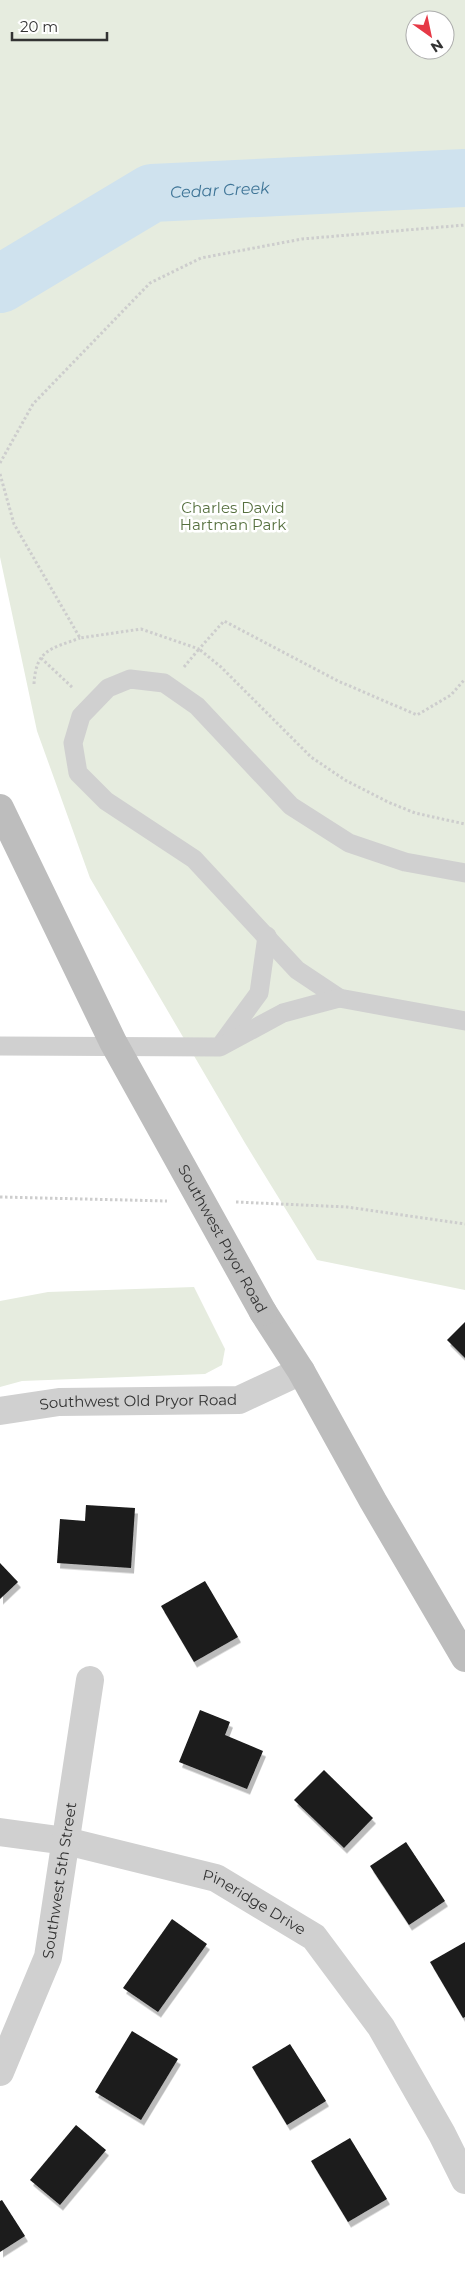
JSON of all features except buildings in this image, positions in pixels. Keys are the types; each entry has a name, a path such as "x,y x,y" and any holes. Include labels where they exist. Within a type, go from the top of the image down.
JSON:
{"main road":[{"name":"Southwest Pryor Road","path":"0,808 114,1042 263,1312 301,1371 373,1501 465,1658"}],"street":[{"name":"Southwest Old Pryor Road","path":"0,1411 59,1402 239,1400 301,1371"},
{"name":"Southwest 5th Street","path":"0,2072 48,1957 90,1680"},
{"name":"Pineridge Drive","path":"0,1832 66,1841 216,1878 314,1937 381,2027 442,2134 465,2180"}],"lane":[{"path":"465,872 405,862 349,843 341,838 291,806 197,706 164,683 130,679 108,688 81,716 73,743 78,773 106,801 194,858 297,970 339,998 465,1021"},
{"path":"220,1047 259,993 267,936"},
{"path":"0,1046 220,1047 283,1013 339,998"}],"path":[{"path":"0,463 33,404 150,283 201,258 302,239 465,225"},
{"path":"0,474 14,524 80,638"},
{"path":"199,649 224,621 338,682 417,715 452,695 465,678"},
{"path":"34,684 35,666 48,650 80,638 141,629 199,649 228,674 311,757 345,780 388,802 415,813 465,824"},
{"path":"41,658 91,706"}],"green space":[{"name":"Charles David Hartman Park","path":"0,0 465,0 465,1290 317,1260 245,1143 90,878 37,731 0,557"},
{"path":"194,1287 225,1349 222,1365 205,1374 22,1381 0,1387 0,1301 48,1292"}],"waterway":[{"name":"Cedar Creek","path":"0,284 152,193 465,178"}]}
